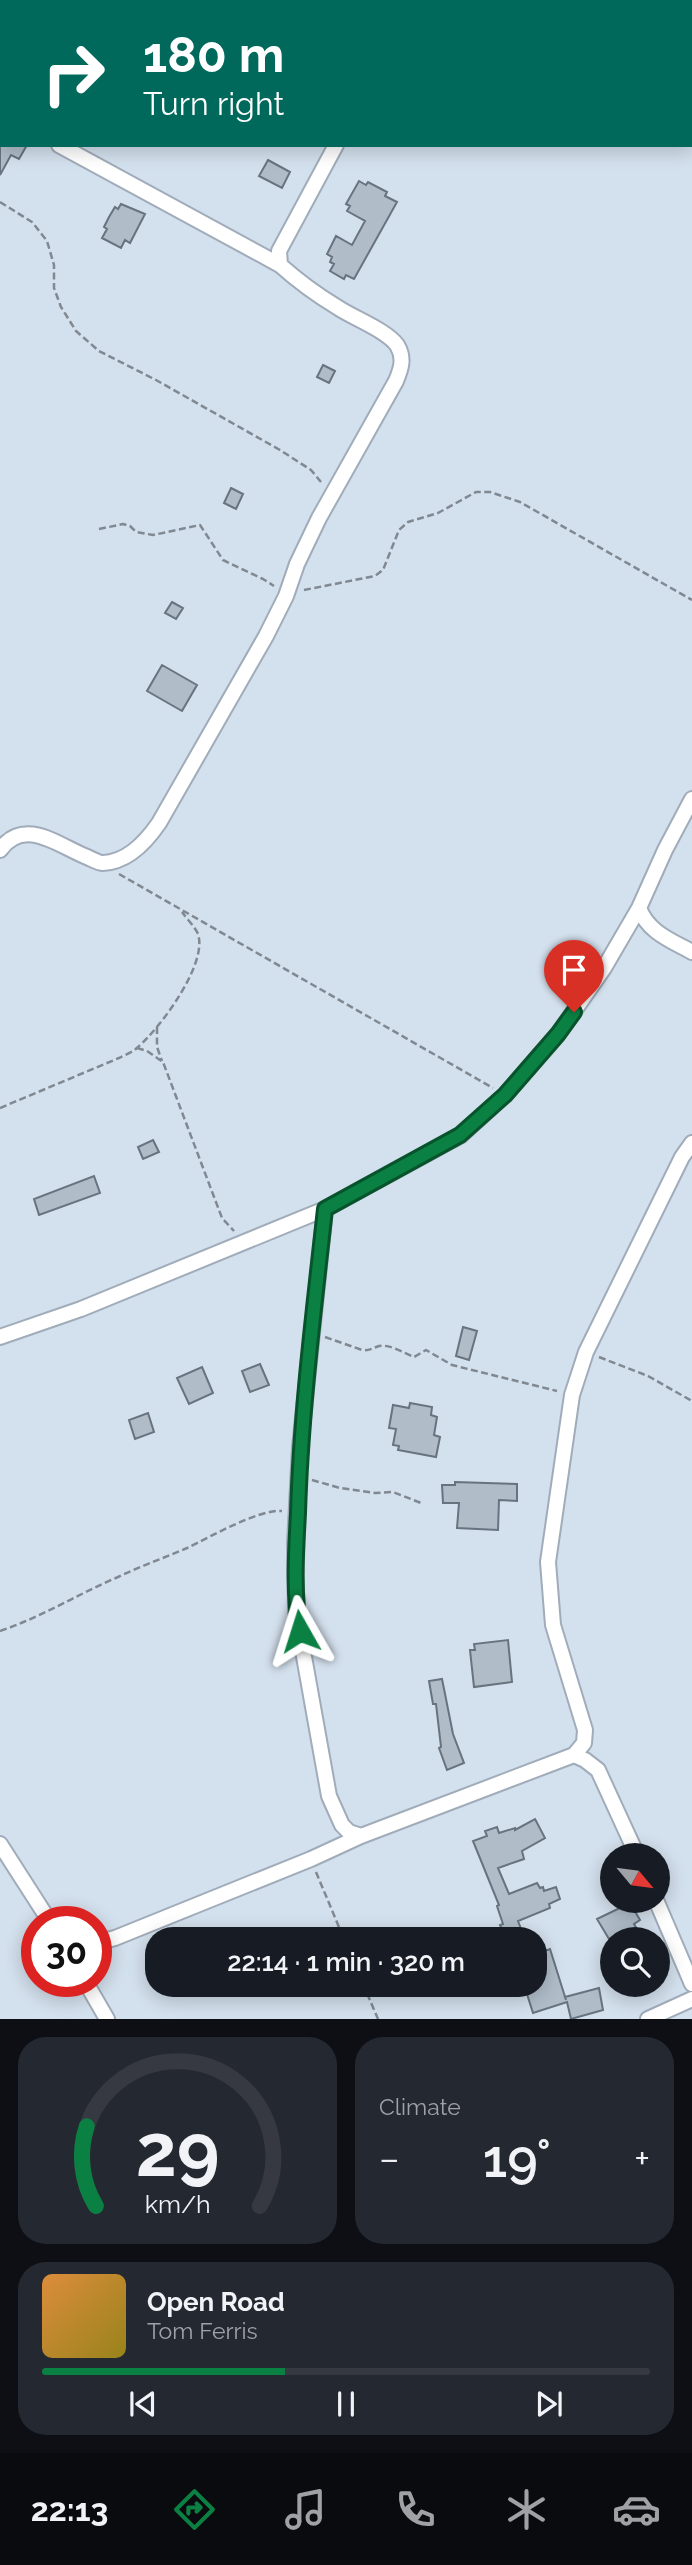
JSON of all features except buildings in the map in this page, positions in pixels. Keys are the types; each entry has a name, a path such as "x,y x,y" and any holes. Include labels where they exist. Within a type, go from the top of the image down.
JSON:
{"street":[{"path":"0,850 14,836 26,833 47,836 72,851 102,863 126,856 144,844 159,823 266,636 286,596 297,564 402,366 401,354 395,343 338,308 280,265 63,147"},
{"path":"280,265 279,251 335,147"},
{"path":"0,1337 81,1308 325,1209 460,1135 505,1095 558,1034 604,968 639,908 692,799"},
{"path":"639,908 644,922 656,933 692,952"},
{"path":"112,1939 312,1859 361,1836 574,1755 583,1743 585,1730 553,1625 548,1562 572,1395 586,1352 692,1143"},
{"path":"325,1209 300,1447 295,1544 296,1612 329,1796 342,1825 349,1832 361,1836"},
{"path":"574,1755 598,1770 631,1843"},
{"path":"330,1851 342,1825"},
{"path":"0,1844 40,1906"},
{"path":"662,1913 692,1984"},
{"path":"94,1997 107,2019"},
{"path":"648,2019 691,1997"}],"path":[{"path":"0,202 33,222 47,241 54,265 54,288 61,307 76,331 99,351 215,412 311,470 331,497"},
{"path":"99,529 123,524 136,532 153,535 200,525 223,560 263,579 286,596 375,576 383,570 399,530 408,522 438,513 476,492 490,492 520,502 692,600"},
{"path":"102,863 505,1095"},
{"path":"0,1108 119,1058 137,1048 157,1027 178,999 193,970 200,948 198,933 180,909"},
{"path":"157,1027 157,1047 220,1206 222,1218 230,1228 248,1239"},
{"path":"137,1048 163,1062"},
{"path":"312,1332 368,1351 381,1346 414,1357 426,1349 452,1365 572,1395"},
{"path":"586,1352 648,1376 692,1401"},
{"path":"299,1477 340,1488 375,1493 393,1492 421,1503"},
{"path":"0,1631 33,1620 117,1577 267,1513 283,1511 298,1517"},
{"path":"312,1859 317,1878 339,1927"},
{"path":"369,1997 378,2019"}],"route":[{"path":"300,1631 296,1612 295,1544 300,1447 325,1209 460,1135 505,1095 574,1012"}]}
